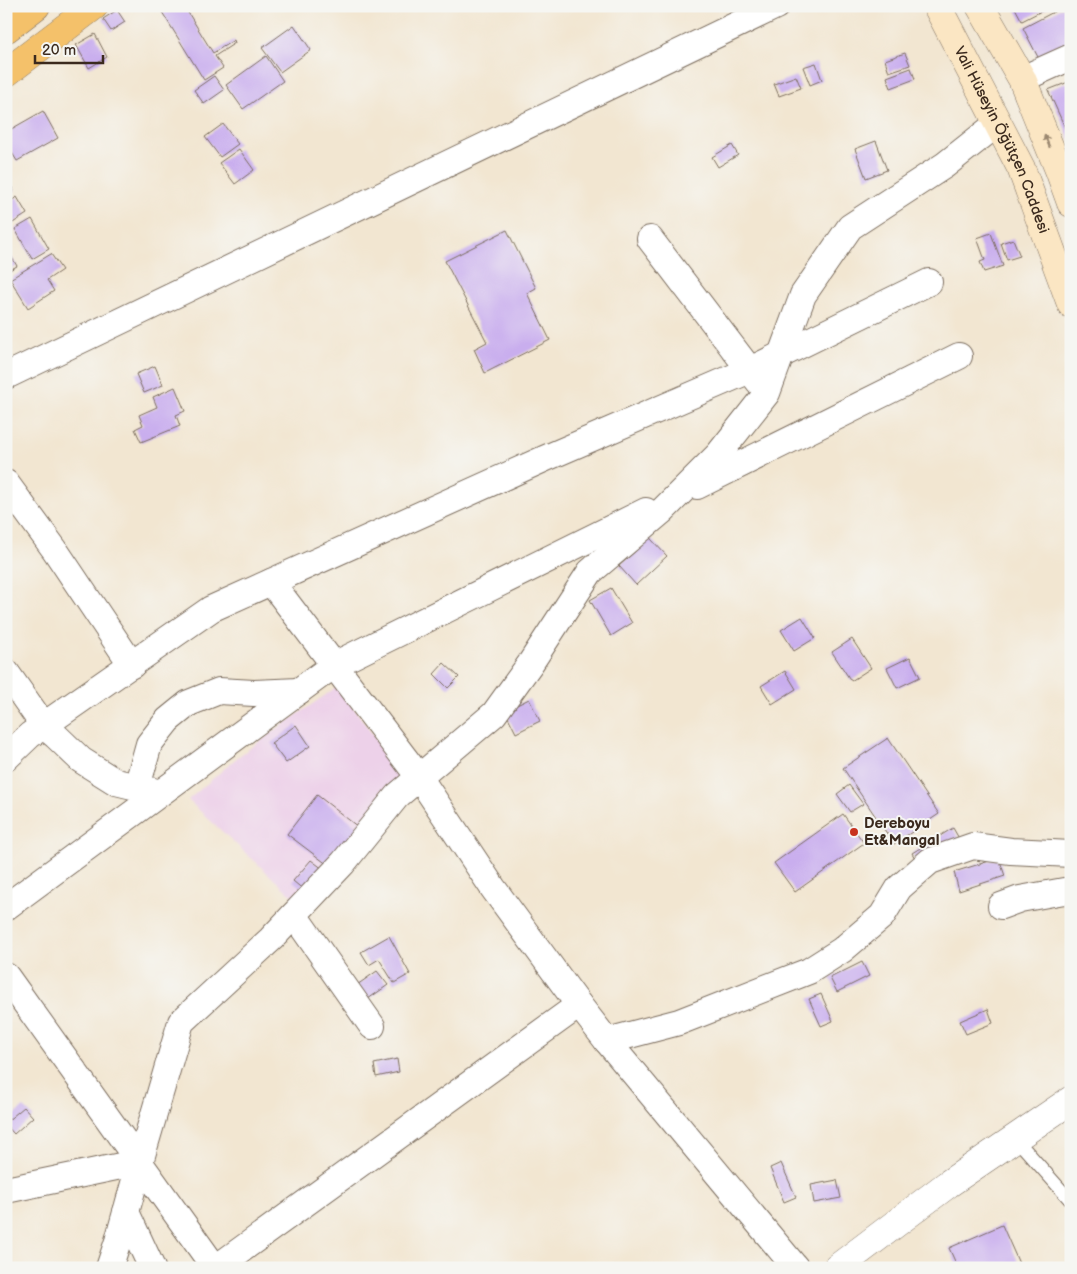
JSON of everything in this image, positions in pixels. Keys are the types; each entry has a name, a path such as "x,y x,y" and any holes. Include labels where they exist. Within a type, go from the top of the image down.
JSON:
{"main road":[{"path":"6,29 36,6"},
{"path":"6,73 94,6"},
{"name":"Vali Hüseyin Öğütçen Caddesi","path":"937,6 1021,168 1071,304"},
{"path":"980,6 1022,79 1060,170 1071,203"}],"street":[{"path":"6,376 776,6"},
{"path":"1022,79 1071,57"},
{"path":"109,1268 181,1022 272,940 343,863 397,796 494,714 530,664 590,572 662,510 718,455 767,393 803,295 850,227 944,164 998,123"},
{"path":"650,239 767,393"},
{"path":"6,758 30,735 211,609 546,458 750,370 929,282"},
{"path":"6,907 149,790 299,691 334,665 959,356"},
{"path":"6,483 55,550 132,665"},
{"path":"271,582 419,777 493,888 578,1005 796,1268"},
{"path":"6,672 44,726 81,760 116,782 149,790"},
{"path":"149,790 149,744 168,720 189,703 219,691 254,693 299,691"},
{"path":"607,1041 679,1022 808,971 842,950 882,916 899,888 930,860 973,846 1011,851 1071,854"},
{"path":"1001,906 1020,899 1064,891 1071,892"},
{"path":"294,915 372,1026"},
{"path":"6,976 216,1268 578,1005"},
{"path":"837,1268 948,1184 1071,1100"},
{"path":"6,1190 140,1162"},
{"path":"126,1212 152,1268"}],"lane":[{"path":"1015,1138 1071,1201"}],"shaded area":[{"path":"338,686 404,779 300,903 188,800 239,756"}],"building":[{"path":"171,6 184,6 213,53 234,40 235,43 215,56 223,68 204,80 162,12"},
{"path":"1014,6 1051,6 1022,21"},
{"path":"1065,6 1070,6 1071,8 1071,47 1041,63 1023,28"},
{"path":"117,10 125,22 111,31 103,19"},
{"path":"294,25 311,50 280,72 262,48"},
{"path":"95,34 107,57 89,68 76,45"},
{"path":"905,53 910,65 889,72 885,60"},
{"path":"266,56 283,81 243,109 226,85"},
{"path":"816,63 822,80 810,85 803,67"},
{"path":"911,68 915,79 891,88 887,77"},
{"path":"214,76 224,90 204,104 194,90"},
{"path":"796,76 801,88 779,96 774,84"},
{"path":"1071,81 1071,141 1048,90"},
{"path":"43,111 58,138 17,161 6,143 6,132"},
{"path":"223,124 238,144 220,157 205,137"},
{"path":"876,141 887,170 866,178 855,149"},
{"path":"732,145 738,155 718,167 712,157"},
{"path":"239,149 254,170 235,184 219,163"},
{"path":"6,178 14,191 6,196"},
{"path":"17,197 27,214 8,226 6,223 6,204"},
{"path":"32,219 49,249 32,259 15,229"},
{"path":"507,230 536,288 527,293 550,340 485,373 474,349 487,342 445,261"},
{"path":"991,233 1003,266 984,272 980,262 985,260 977,238"},
{"path":"1013,239 1020,256 1007,260 1001,243"},
{"path":"6,248 17,266 6,272"},
{"path":"51,254 62,270 47,280 54,291 28,308 10,279"},
{"path":"155,366 163,385 144,393 136,374"},
{"path":"175,387 185,411 176,415 180,426 141,442 135,429 143,425 139,415 157,407 153,397"},
{"path":"650,538 667,556 636,585 619,566"},
{"path":"611,588 632,623 611,636 590,600"},
{"path":"802,617 815,638 794,651 781,630"},
{"path":"852,639 871,668 851,681 832,652"},
{"path":"910,657 920,677 897,688 887,668"},
{"path":"444,663 459,677 448,688 434,674"},
{"path":"785,671 796,689 772,704 761,686"},
{"path":"529,699 540,721 516,733 505,711"},
{"path":"296,725 310,746 286,763 271,743"},
{"path":"888,738 939,814 894,844 843,768"},
{"path":"849,785 863,804 850,812 837,794"},
{"path":"317,795 358,827 328,865 287,834"},
{"path":"843,814 864,843 795,892 774,863"},
{"path":"953,828 961,842 920,867 912,853"},
{"path":"999,858 1005,876 959,891 954,872"},
{"path":"311,860 323,869 305,891 293,881"},
{"path":"389,936 410,974 394,983 379,959 369,965 361,952"},
{"path":"862,962 869,976 837,992 830,978"},
{"path":"377,971 388,985 368,999 357,985"},
{"path":"821,994 833,1021 821,1026 809,999"},
{"path":"988,1009 993,1023 966,1034 960,1021"},
{"path":"397,1059 399,1072 376,1077 374,1064"},
{"path":"24,1107 33,1117 14,1134 6,1125 6,1122"},
{"path":"781,1163 796,1197 784,1202 770,1168"},
{"path":"837,1180 841,1198 814,1203 811,1185"},
{"path":"1002,1225 1021,1268 958,1268 949,1248"}],"place":[{"name":"Dereboyu Et&Mangal","path":"854,832"}]}
